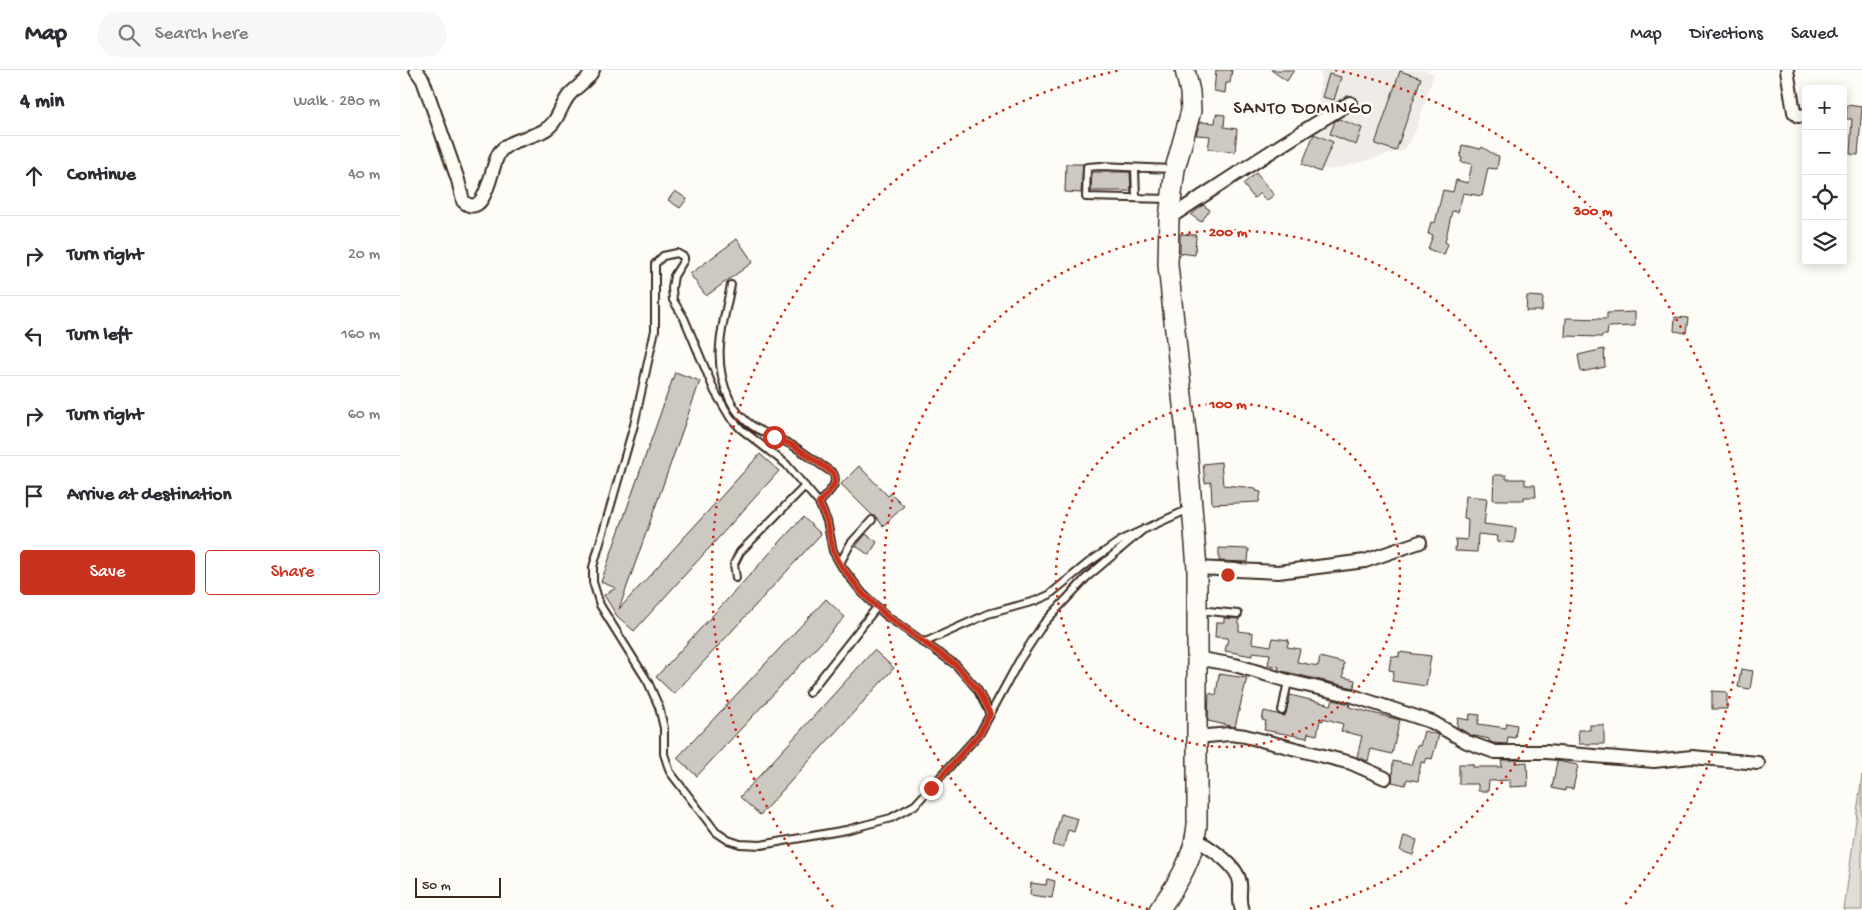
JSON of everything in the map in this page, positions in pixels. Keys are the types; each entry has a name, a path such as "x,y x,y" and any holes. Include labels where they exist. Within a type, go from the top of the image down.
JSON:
{"street":[{"path":"416,70 426,89 458,180 463,201 471,206 476,206 486,191 499,153 504,148 544,131 555,122 568,97 590,77 593,70"},
{"path":"1159,910 1190,861 1196,839 1197,568 1168,265 1169,218 1175,169 1191,111 1190,92 1185,70"},
{"path":"1787,70 1794,112 1798,116 1802,116"},
{"path":"1169,218 1256,163 1294,136 1350,103"},
{"path":"1197,568 1278,572 1364,561 1420,542"},
{"path":"1196,658 1235,665 1288,682 1353,696 1432,722 1467,742 1496,752 1555,752 1654,761 1692,757 1758,763"},
{"path":"1196,737 1230,734 1245,736 1351,763 1385,778"},
{"path":"1196,839 1220,856 1234,870 1240,880 1242,910"}],"lane":[{"path":"1172,199 1086,197 1087,167 1175,169"},
{"path":"1135,168 1136,198"},
{"path":"990,714 977,689 956,665 888,617 863,594 833,551 827,521 819,503 786,464 741,429 730,417 716,392 684,318 673,300 674,276 683,263 684,257 677,253 663,256 655,264 655,330 634,425 592,567 593,582 600,605 648,682 655,698 664,728 664,754 670,772 716,832 728,840 740,844 761,845 846,830 891,818 915,805 980,733 1019,661 1044,623 1086,578 1144,529"},
{"path":"730,285 720,346 720,371 725,388 733,406 749,424 794,446 833,473 836,478 836,484 819,503"},
{"path":"736,578 734,564 740,552 805,486"},
{"path":"923,642 988,614 1035,601 1048,595 1123,538 1192,508"},
{"path":"840,563 851,543 872,520"},
{"path":"809,693 877,607"},
{"path":"1197,610 1238,614"},
{"path":"1282,711 1288,682"}],"shaded area":[{"path":"1321,70 1424,70 1434,74 1415,132 1404,150 1332,170 1314,167"},
{"path":"1862,775 1862,910 1844,910"}],"building":[{"path":"1216,70 1232,70 1230,83 1226,83 1225,93 1214,91"},
{"path":"1271,70 1294,70 1287,81"},
{"path":"1400,71 1421,78 1396,151 1375,144"},
{"path":"1329,74 1341,77 1334,100 1322,97"},
{"path":"1847,105 1862,107 1858,155 1850,154 1852,119 1847,119"},
{"path":"1216,114 1225,115 1224,127 1237,129 1235,152 1208,149 1210,136 1196,135 1200,122 1215,123"},
{"path":"1339,119 1362,128 1356,145 1330,134 1335,121"},
{"path":"1314,134 1333,142 1320,172 1302,164"},
{"path":"1462,145 1481,149 1482,147 1499,156 1497,169 1488,168 1482,196 1463,193 1458,212 1452,211 1445,242 1448,244 1444,255 1428,249 1433,235 1428,234 1431,222 1435,223 1443,190 1453,192 1456,180 1468,183 1472,164 1461,162"},
{"path":"1066,164 1083,164 1081,193 1065,192"},
{"path":"1092,172 1130,172 1131,191 1091,191"},
{"path":"1256,173 1274,195 1266,201 1260,193 1254,198 1243,184"},
{"path":"675,191 687,199 680,208 668,200"},
{"path":"1203,205 1210,210 1201,222 1191,215"},
{"path":"1180,234 1196,235 1195,255 1180,253"},
{"path":"737,239 753,262 706,296 690,274"},
{"path":"1527,296 1543,297 1542,311 1526,311"},
{"path":"1635,312 1635,326 1608,327 1607,335 1602,335 1602,337 1565,336 1566,318 1607,319 1607,313"},
{"path":"1675,317 1688,318 1686,333 1674,331"},
{"path":"1604,349 1605,367 1581,372 1578,355"},
{"path":"675,372 700,381 619,609 760,454 779,471 634,631 617,616 604,595 616,588 601,582"},
{"path":"1221,462 1223,485 1256,488 1256,491 1261,492 1259,502 1212,504 1211,482 1205,483 1203,464"},
{"path":"859,466 888,496 891,493 904,506 883,526 841,484"},
{"path":"1494,475 1506,475 1506,479 1525,479 1525,485 1535,485 1536,497 1524,497 1524,500 1493,500"},
{"path":"1466,496 1487,498 1484,524 1516,528 1514,543 1497,541 1498,536 1478,534 1477,552 1455,551 1456,539 1467,540 1468,519 1464,518"},
{"path":"803,517 821,534 674,694 656,677"},
{"path":"866,534 877,542 869,555 856,546"},
{"path":"1219,548 1249,549 1248,562 1219,561"},
{"path":"826,599 845,617 697,776 677,758"},
{"path":"1224,618 1239,619 1239,631 1253,633 1252,643 1271,646 1273,638 1289,640 1287,647 1300,649 1297,662 1318,666 1320,657 1344,663 1343,677 1355,680 1354,688 1278,670 1279,667 1268,665 1270,654 1252,652 1252,656 1225,651 1228,638 1215,637 1216,622 1224,622"},
{"path":"874,650 894,668 760,815 740,797"},
{"path":"1399,652 1431,656 1426,686 1392,681 1394,671 1389,670 1391,656 1399,657"},
{"path":"1741,669 1753,671 1750,689 1738,687"},
{"path":"1219,674 1247,678 1235,727 1208,721 1209,693 1216,695"},
{"path":"1712,691 1727,692 1727,709 1712,709"},
{"path":"1290,695 1331,705 1333,700 1350,704 1349,707 1400,720 1392,754 1371,749 1368,761 1357,757 1362,736 1341,731 1343,724 1323,718 1323,721 1320,720 1317,735 1308,733 1307,738 1264,730 1266,721 1262,720 1264,711 1285,716"},
{"path":"1470,714 1480,715 1478,724 1506,728 1507,723 1517,725 1515,738 1508,737 1507,744 1493,743 1489,739 1470,735 1457,727 1458,718 1469,720"},
{"path":"1590,725 1604,725 1604,744 1579,744 1578,730 1590,730"},
{"path":"1424,731 1439,735 1432,759 1427,758 1425,763 1421,762 1418,781 1407,779 1405,785 1392,782 1393,761 1411,765 1417,745 1420,746"},
{"path":"1501,760 1517,760 1517,763 1527,762 1528,786 1510,787 1510,780 1489,781 1488,791 1478,791 1478,784 1459,784 1459,764 1473,764 1473,767 1502,767"},
{"path":"1557,761 1578,765 1573,789 1565,788 1565,791 1552,788"},
{"path":"1061,814 1078,819 1074,832 1068,830 1063,848 1053,845"},
{"path":"1404,836 1417,840 1413,855 1400,851"},
{"path":"1047,879 1055,881 1052,898 1030,895 1031,883 1046,885"}],"district":[{"name":"SANTO DOMINGO","path":"1303,109"}],"route":[{"path":"774,437 794,446 833,473 836,478 836,484 819,503 827,521 833,551 842,567 863,594 888,617 956,665 977,689 990,714 980,733 931,788"}]}
